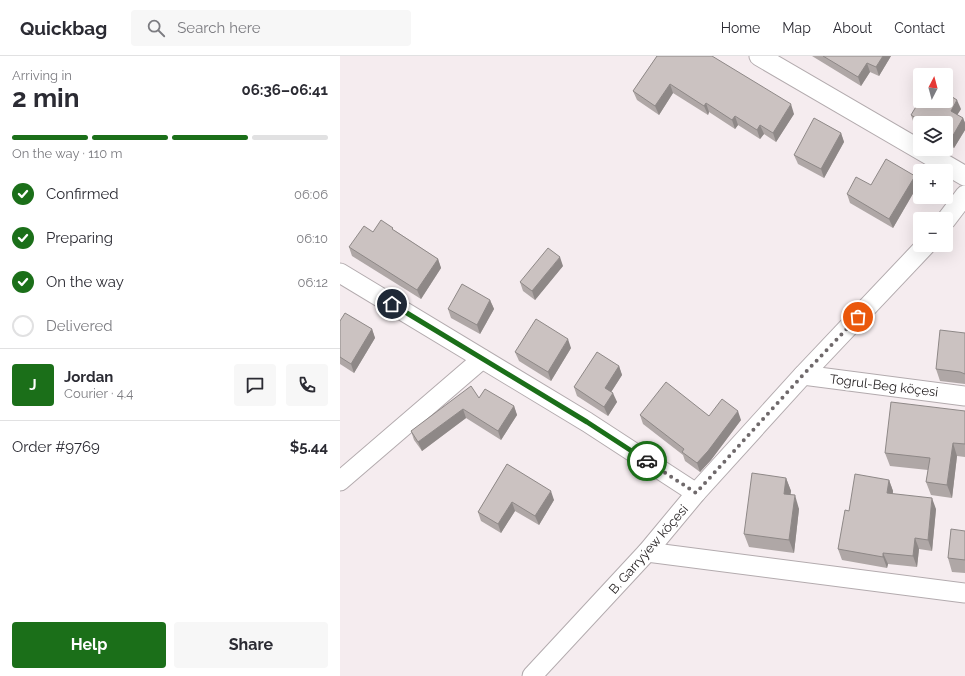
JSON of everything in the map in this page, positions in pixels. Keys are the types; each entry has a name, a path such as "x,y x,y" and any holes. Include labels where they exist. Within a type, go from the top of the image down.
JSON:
{"street":[{"path":"759,56 965,176"},
{"name":"B. Garryýew köçesi","path":"532,676 646,552 696,493 803,375 919,252"},
{"path":"340,273 587,422 696,493"},
{"path":"340,481 482,358"},
{"name":"Togrul-Beg köçesi","path":"803,375 965,396"},
{"path":"646,552 965,593"}],"building":[{"path":"657,56 712,56 791,104 773,133 760,125 757,130 735,116 732,120 706,103 704,106 670,84 655,106 633,91"},
{"path":"823,56 883,56 876,67 867,63 858,77"},
{"path":"953,97 957,100 953,107"},
{"path":"915,108 953,108 951,111 963,118 953,136 953,116 911,115"},
{"path":"814,118 841,133 821,169 794,155"},
{"path":"886,159 913,175 913,179 889,219 847,194 856,177 871,185"},
{"path":"381,220 393,228 392,229 438,259 417,290 349,247 364,226 373,232"},
{"path":"548,248 560,257 532,291 520,282"},
{"path":"462,284 490,300 477,325 448,309"},
{"path":"345,313 372,329 351,364 340,357 340,321"},
{"path":"536,319 568,339 548,372 515,352"},
{"path":"940,330 965,333 965,374 936,369"},
{"path":"597,352 619,366 605,388 613,393 604,407 574,387"},
{"path":"666,382 709,416 722,399 738,411 708,451 697,463 682,452 684,449 640,415"},
{"path":"471,386 479,398 485,389 514,406 498,431 463,409 418,442 411,431"},
{"path":"891,402 965,411 965,444 953,443 947,485 926,482 930,458 885,453"},
{"path":"507,464 551,491 535,516 512,502 498,524 478,512"},
{"path":"752,473 786,478 784,494 795,495 789,540 744,534"},
{"path":"855,474 889,480 887,493 932,498 928,540 915,538 913,556 883,553 883,557 838,549 845,510 849,511"},
{"path":"951,529 965,531 965,560 948,558"}],"way so far":[{"path":"647,461 696,493 858,317"}],"route":[{"path":"392,304 587,422 647,461"}]}
